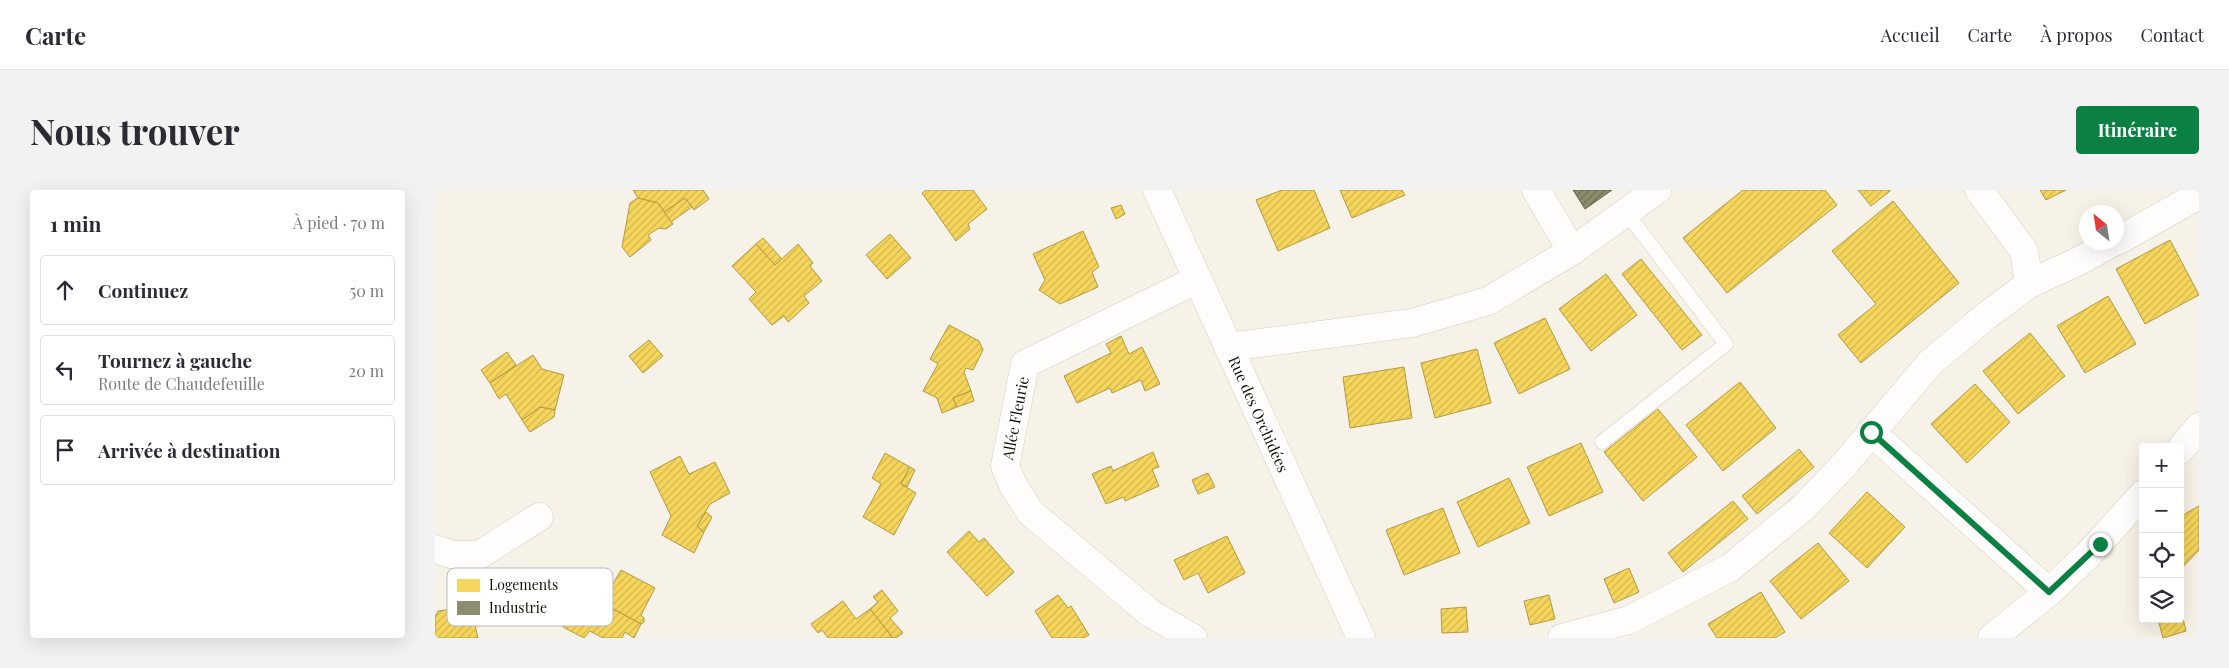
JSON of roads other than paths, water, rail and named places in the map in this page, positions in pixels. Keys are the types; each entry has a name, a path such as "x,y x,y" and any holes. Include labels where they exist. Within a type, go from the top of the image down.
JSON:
{"street":[{"name":"Rue des Orchidées","path":"1157,190 1361,638"},
{"path":"1536,190 1572,251"},
{"path":"1229,347 1412,323 1487,301 1572,251 1657,190"},
{"path":"1979,190 2023,251 2029,284"},
{"path":"2124,237 2199,195"},
{"path":"1562,638 1629,620 1731,567 1804,507 1844,465 1931,363 1986,316 2029,284 2099,250"},
{"name":"Allée Fleurie","path":"1193,638 1150,613 1029,512 1013,485 1005,466 1025,364 1198,279"},
{"path":"2184,445 2199,427"},
{"path":"1871,432 2049,592"},
{"path":"1992,638 2049,592 2100,544 2139,499"},
{"path":"435,549 454,555 479,555 539,517"}],"lane":[{"path":"1602,442 1726,344 1626,212"}]}
